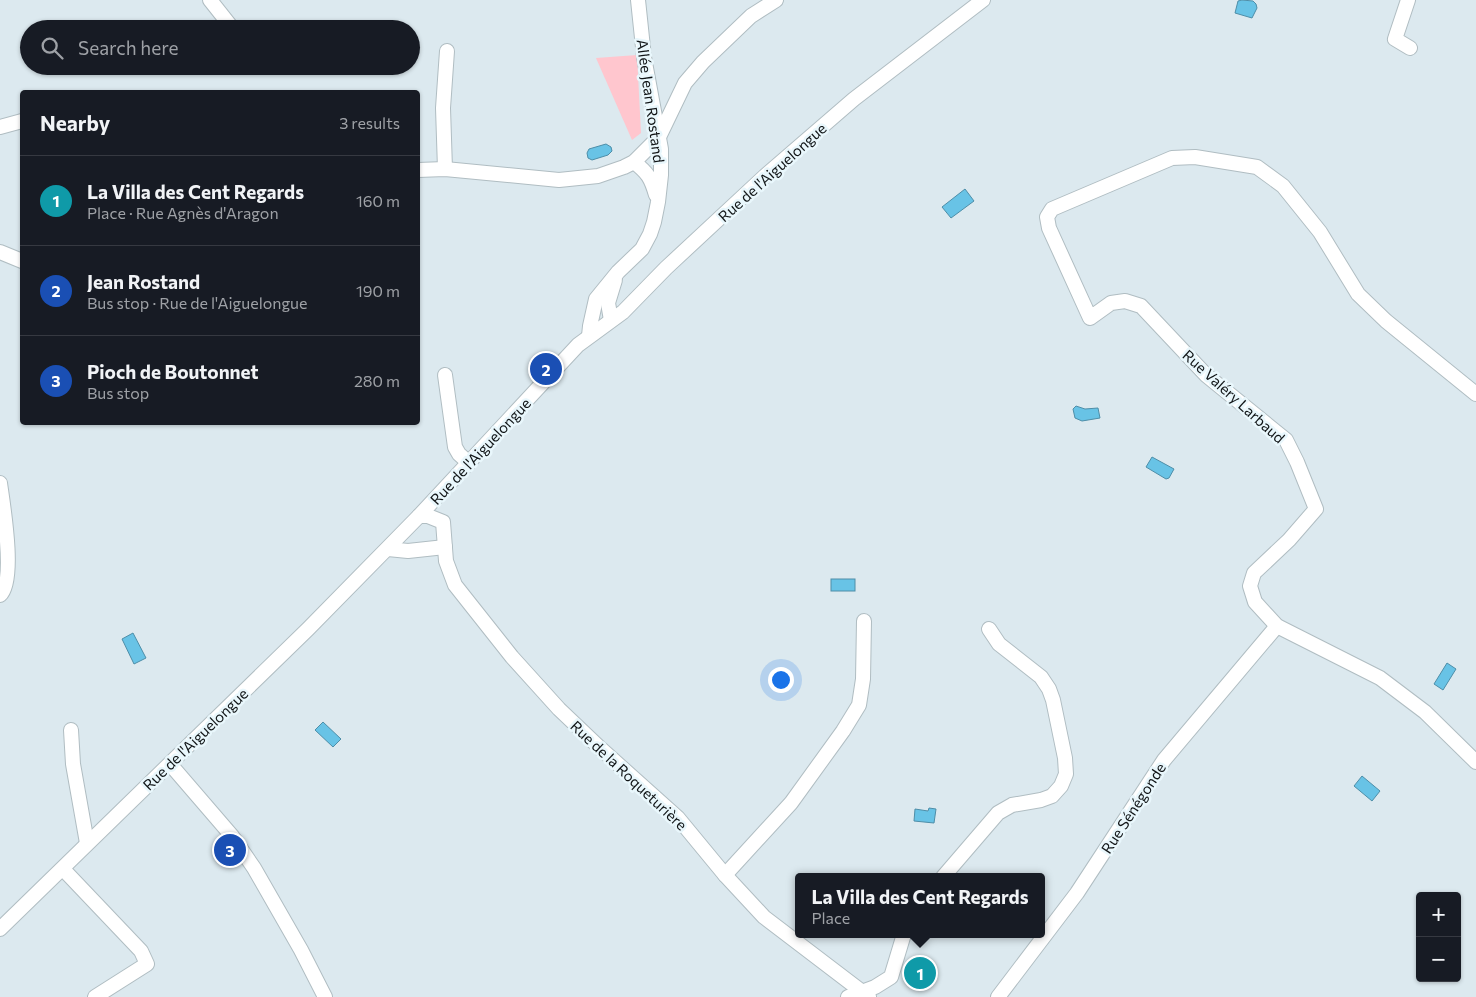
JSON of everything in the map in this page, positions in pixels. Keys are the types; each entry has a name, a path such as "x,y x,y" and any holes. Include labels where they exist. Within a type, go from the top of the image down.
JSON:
{"street":[{"path":"210,0 226,20"},
{"name":"Allée Jean Rostand","path":"589,336 596,300 618,272 642,249 650,234 658,202 661,175 659,137 644,57 638,0"},
{"path":"420,170 445,169 559,180 598,176 624,168 634,162 659,137 686,84 702,62 751,16 776,0"},
{"name":"Rue de l'Aiguelongue","path":"0,929 388,549 578,345 623,312 666,268 764,176 854,99 983,0"},
{"path":"1408,0 1395,39 1410,48"},
{"path":"445,169 443,108 447,51"},
{"path":"0,127 20,122"},
{"name":"Rue Valéry Larbaud","path":"1476,394 1386,321 1358,294 1320,232 1283,186 1257,167 1195,157 1172,158 1052,209 1047,217 1048,228 1090,318 1111,303 1125,301 1141,306 1206,375 1286,440 1316,509 1289,540 1254,573 1250,586 1255,602 1276,626 1380,678 1425,712 1476,762"},
{"name":"Allée Jean Rostand","path":"634,162 645,170 651,179 658,202"},
{"path":"0,252 20,260"},
{"name":"Allée Jean Rostand","path":"611,320 608,303 618,272"},
{"path":"445,375 455,447 469,463"},
{"path":"0,483 8,568 5,591 0,595"},
{"name":"Rue de la Roqueturière","path":"440,494 446,561 455,585 512,657 560,709 678,818 725,875 764,917 865,994"},
{"path":"418,550 412,544 410,536 414,521 428,516 443,522"},
{"path":"388,549 408,552 445,547"},
{"path":"725,875 791,803 843,731 859,705 863,679 864,621"},
{"name":"Rue Sénégonde","path":"1045,936 1077,894 1164,760 1276,626"},
{"path":"946,873 998,813 1012,805 1052,796 1061,786 1066,774 1065,758 1049,689 1041,677 999,644 989,629"},
{"path":"71,730 73,764 87,843"},
{"path":"170,764 232,836 254,868 301,950 325,997"},
{"path":"63,869 142,952 146,964 95,997"},
{"path":"848,997 865,994 891,977 903,938"},
{"name":"Rue Sénégonde","path":"998,997 1043,938"}],"shaded area":[{"path":"637,55 641,133 632,140 596,58"}],"water":[{"path":"1238,1 1253,1 1256,4 1257,8 1252,18 1235,13"},
{"path":"606,144 611,147 612,151 608,155 592,160 588,158 587,153 589,149"},
{"path":"965,189 974,201 951,218 942,207"},
{"path":"1076,406 1085,409 1098,408 1100,418 1082,421 1075,418 1073,409"},
{"path":"1152,457 1174,469 1169,478 1166,479 1146,467"},
{"path":"831,579 855,579 855,591 831,591"},
{"path":"133,633 146,658 134,664 122,639"},
{"path":"1447,663 1456,669 1443,690 1434,684"},
{"path":"323,722 341,739 333,747 315,730"},
{"path":"1362,776 1380,791 1372,801 1354,786"},
{"path":"929,808 936,809 934,823 914,821 915,809 928,811"}],"place":[{"name":"Jean Rostand","path":"546,369"},
{"name":"Pioch de Boutonnet","path":"230,850"},
{"name":"La Villa des Cent Regards","path":"920,973"}]}
